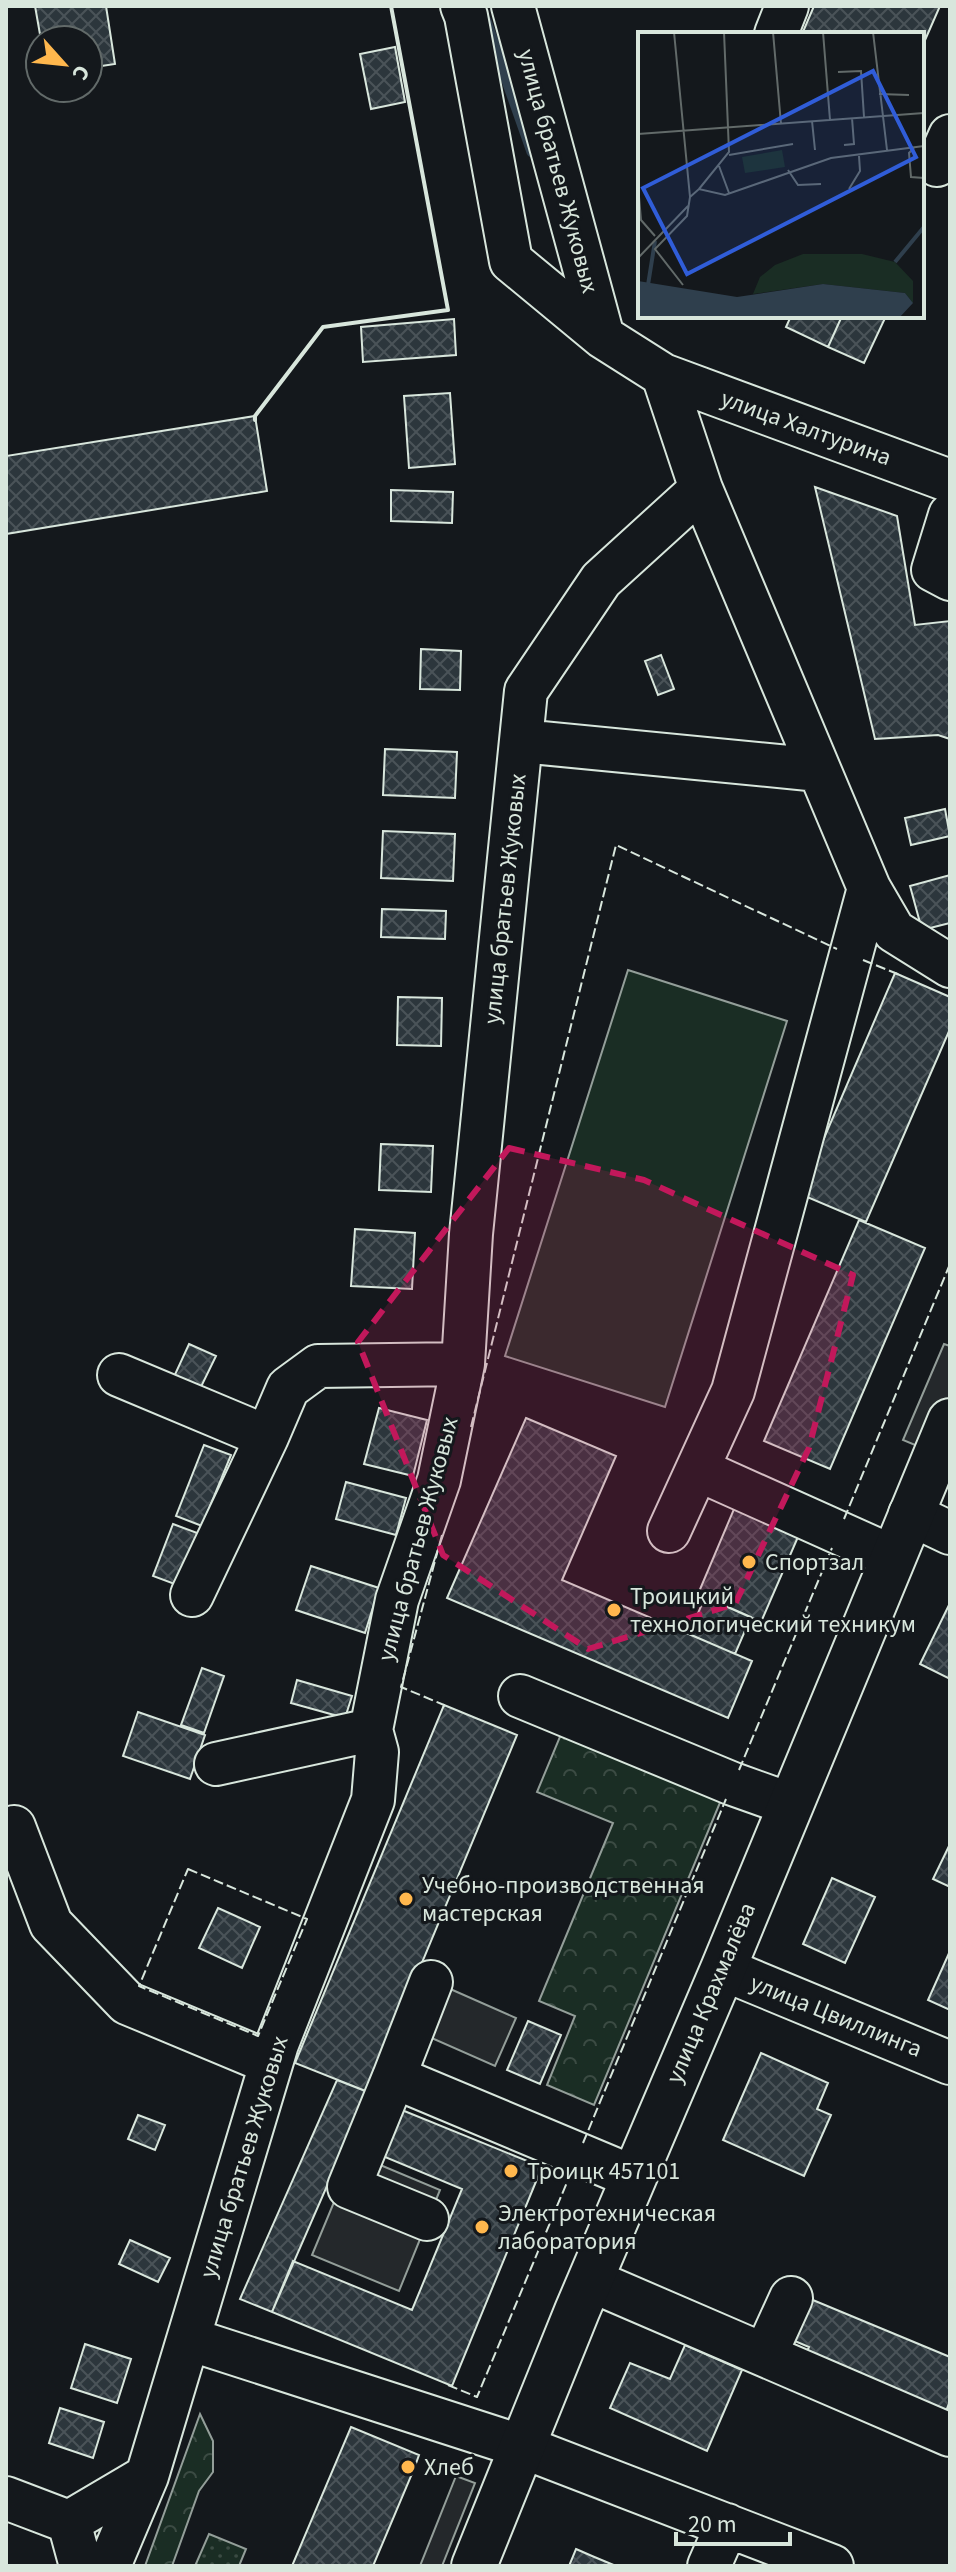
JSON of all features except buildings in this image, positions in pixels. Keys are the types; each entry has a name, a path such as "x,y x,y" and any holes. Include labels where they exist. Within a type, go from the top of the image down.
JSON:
{"main road":[{"name":"улица Крахмалёва","path":"474,2566 590,2280 723,1969 950,1421"}],"street":[{"name":"улица братьев Жуковых","path":"462,6 511,261 603,337 663,375"},
{"path":"777,32 787,6"},
{"name":"улица братьев Жуковых","path":"515,8 603,337"},
{"path":"663,375 701,489 869,888 894,931 950,966"},
{"name":"улица Халтурина","path":"663,375 950,481"},
{"name":"улица братьев Жуковых","path":"109,2566 147,2476 277,2044 373,1800 377,1752 371,1730 397,1600 439,1480 463,1364 471,1234 526,691 601,580 701,489"},
{"path":"950,515 933,570 950,579"},
{"path":"521,741 819,770"},
{"path":"669,1531 733,1391 869,888"},
{"path":"192,1595 288,1388 318,1366 463,1364"},
{"path":"119,1375 267,1437"},
{"path":"699,1470 893,1557"},
{"path":"910,1514 950,1533"},
{"path":"520,1696 789,1804"},
{"path":"216,1764 371,1730"},
{"path":"14,1827 51,1924 127,2003 271,2063"},
{"name":"улица Цвиллинга","path":"723,1969 950,2063"},
{"path":"427,2219 349,2187 431,1982"},
{"path":"394,2077 633,2177"},
{"path":"590,2280 950,2435"},
{"path":"765,2355 791,2298"},
{"path":"189,2339 523,2447 832,2566"},
{"path":"69,2522 147,2476"},
{"path":"6,2498 69,2522"},
{"path":"69,2522 81,2566"},
{"path":"709,2566 727,2525"}],"highlighted area":[{"path":"509,1148 644,1180 853,1275 809,1448 735,1604 588,1649 443,1555 358,1342"}],"green space":[{"path":"628,970 787,1021 665,1407 505,1356"},
{"path":"564,1727 724,1793 594,2105 547,2085 575,2016 539,2001 613,1823 537,1792"},
{"path":"200,2414 213,2441 213,2472 199,2491 172,2566 145,2566"},
{"path":"209,2534 246,2549 239,2566 195,2566"}],"shaded area":[{"path":"944,1344 950,1346 950,1397 927,1450 903,1440"},
{"path":"448,1988 516,2018 495,2066 427,2036"},
{"path":"354,2154 440,2190 399,2291 312,2255"},
{"path":"456,2476 475,2483 442,2566 420,2566"}],"waterway":[{"path":"486,21 532,152"}],"fence":[{"path":"471,1427 616,845 837,949"},
{"path":"863,960 900,975"},
{"path":"844,1519 950,1264"},
{"path":"442,1535 401,1687 444,1705 443,1709"},
{"path":"739,1770 832,1548"},
{"path":"583,2143 726,1799"},
{"path":"188,1869 307,1919 258,2036 139,1986 188,1869"},
{"path":"448,2385 477,2397 573,2168"}],"wall":[{"path":"255,420 323,327 448,310 391,6"}],"place":[{"name":"Спортзал","path":"749,1562"},
{"name":"Троицкий технологический техникум","path":"614,1610"},
{"name":"Учебно-производственная мастерская","path":"406,1899"},
{"name":"Троицк 457101","path":"511,2171"},
{"name":"Электротехническая лаборатория","path":"482,2227"},
{"name":"Хлеб","path":"408,2467"}]}
